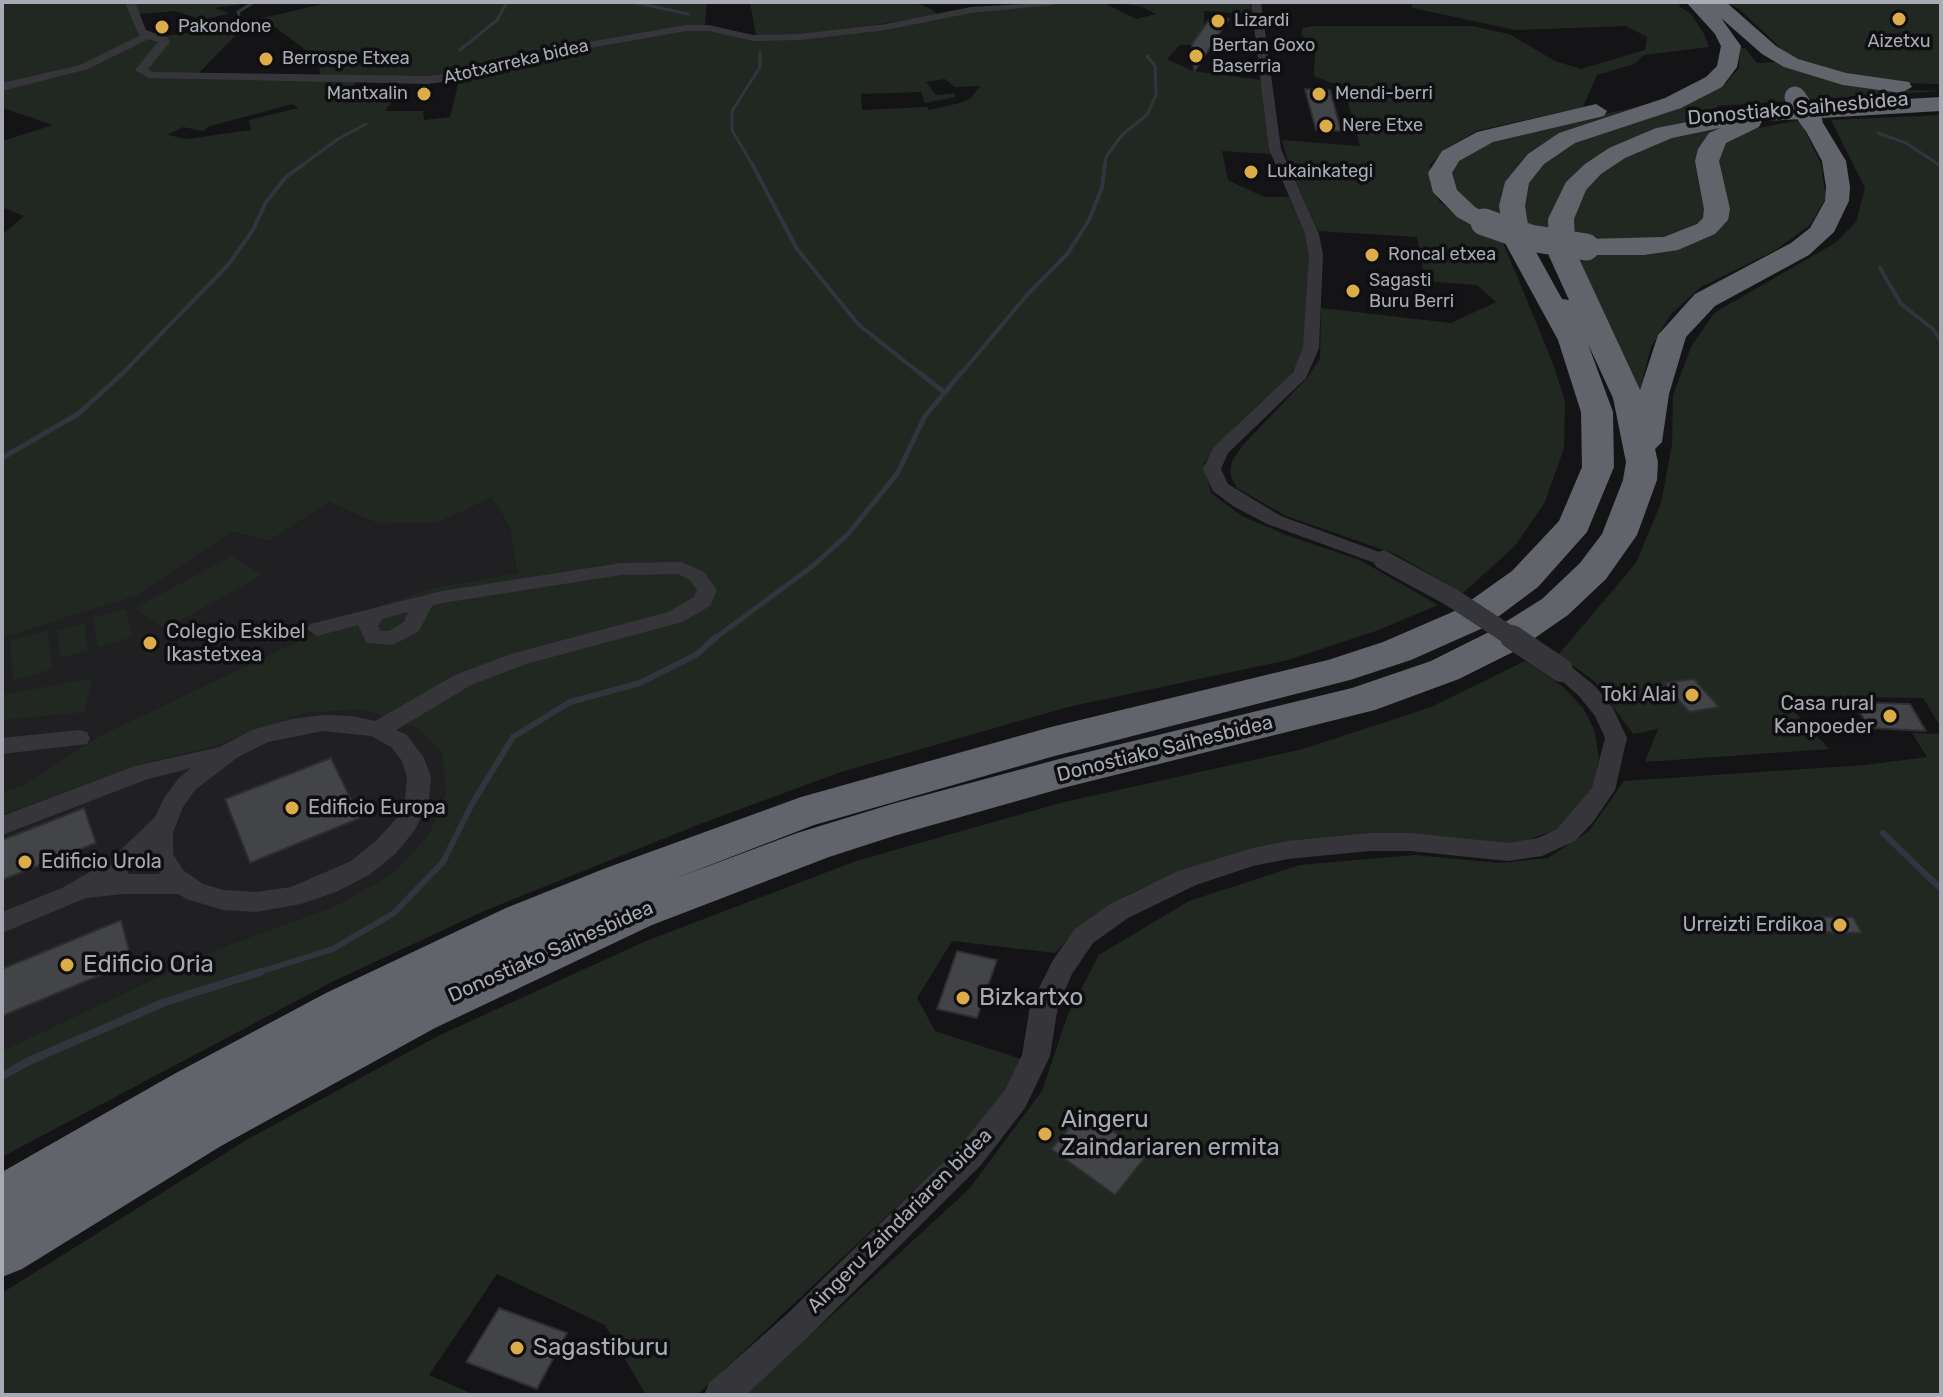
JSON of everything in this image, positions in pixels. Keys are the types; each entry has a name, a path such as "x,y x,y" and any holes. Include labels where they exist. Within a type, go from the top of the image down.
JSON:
{"highway":[{"path":"1578,355 1518,243 1512,206 1517,182 1536,159 1567,138 1673,103 1714,82 1727,67 1731,46 1724,32 1695,2"},
{"path":"1715,2 1769,50 1814,72 1868,84 1941,88"},
{"path":"1642,462 1654,394 1672,335 1705,300 1800,249 1821,232 1837,201 1834,161 1812,122 1734,20"},
{"path":"1730,56 1703,79 1679,91 1542,121 1485,137 1459,149 1443,165 1441,182 1454,202 1484,222 1530,238 1586,247 1629,248 1669,244 1706,229 1715,220 1717,209 1707,161 1717,138 1748,122 1896,106"},
{"name":"Donostiako Saihesbidea","path":"2,1202 192,1090 343,1008 523,921 719,842 883,789 1051,742 1336,671 1397,651 1470,619 1525,579 1575,525 1598,467 1597,412 1544,262 1539,232 1542,211 1557,179 1580,159 1630,133 1696,116 1941,96"},
{"name":"Donostiako Saihesbidea","path":"2,1250 202,1129 417,1013 636,912 813,845 892,820 1063,773 1361,700 1476,656 1543,616 1593,571 1628,517 1642,462 1628,398 1562,256 1561,219 1575,187 1593,169 1617,153 1682,128 1766,114 1941,104"},
{"path":"2,1181 113,1121 192,1090"}],"street":[{"path":"130,2 141,32 147,36"},
{"name":"Atotxarreka bidea","path":"147,36 163,38 164,42 141,70 149,75 428,80 468,76 566,49 686,28 709,28 753,38 800,37 886,27 971,10 1053,2"},
{"name":"Aingeru Zaindariaren bidea","path":"721,1395 797,1326 971,1155 1015,1099 1036,1056 1044,1006 1062,968 1084,936 1119,911 1187,878 1253,857 1288,850 1370,842 1410,842 1508,852 1542,847 1566,835 1585,816 1603,790 1616,738 1605,713 1587,691 1561,670 1451,597 1383,560 1274,520 1220,487 1212,469 1220,451 1300,374 1311,348 1316,255 1312,234 1275,149 1256,2 1249,2"},
{"path":"2,87 84,67 147,36"},
{"path":"317,629 424,601 621,569 681,568 697,576 707,590 703,601 675,617 519,659 463,680 378,730"},
{"path":"375,612 368,626 374,638 393,638 412,626 424,601"},
{"path":"2,923 71,895 118,868 168,813 207,766 260,736 308,725 353,724 378,730 399,741 413,758 419,777 417,800 406,824 386,847 360,868 327,885 292,897 256,902 223,900 195,892 174,877 161,855 168,813 166,791 151,784 113,782"},
{"path":"2,746 79,738"},
{"path":"2,826 113,782 230,751"},
{"path":"71,895 124,884 184,884"}],"shaded area":[{"path":"2,2 126,2 139,37 80,66 2,85"},
{"path":"134,2 256,2 214,8 229,13 203,20 175,11 139,14"},
{"path":"331,2 707,2 705,25 682,27 456,76 320,78 319,60 263,18"},
{"path":"750,2 914,2 938,15 825,33 756,36"},
{"path":"1102,2 1136,19 1156,14 1140,6 1111,2 1250,4 1251,14 1204,11 1204,32 1220,37 1211,44 1180,45 1167,59 1193,71 1262,80 1271,154 1222,151 1228,180 1264,197 1289,197 1311,248 1304,354 1290,375 1243,419 1204,463 1211,493 1242,516 1286,535 1360,560 1438,605 1376,631 1288,660 1068,707 841,772 700,824 484,911 334,981 2,1157 2,1051 217,949 335,906 395,872 429,834 446,792 442,752 415,727 363,710 304,713 213,747 136,766 2,815 2,792 23,785 99,736 357,613 432,588 517,573 510,527 492,498 437,523 378,524 329,502 269,541 232,532 136,596 2,638 2,235 24,216 2,207 2,141 53,125 2,110 2,89 69,73 150,38 225,28 240,31 195,77 356,81 352,91 388,91 377,98 393,100 385,111 423,111 424,120 450,117 459,80 532,63 565,51 684,30 707,29 747,38 808,37 1028,5","holes":["945,79 955,87 980,86 971,98 929,110 927,107 862,110 861,94 921,92 925,103 955,97 955,93 936,95 926,82","293,104 298,108 249,120 251,130 187,139 167,135 183,127 203,131 210,126"]},
{"path":"1410,2 1680,2 1679,6 1691,14 1703,32 1709,47 1644,55 1634,64 1597,75 1583,107 1476,131 1445,149 1430,165 1430,183 1439,201 1460,218 1499,233 1552,361 1565,401 1564,448 1545,502 1515,546 1463,593 1395,554 1286,516 1237,488 1230,474 1232,461 1242,446 1308,377 1320,358 1321,308 1451,323 1496,302 1477,285 1425,281 1417,237 1318,231 1290,169 1282,140 1360,146 1344,88 1314,76 1315,50 1301,34 1303,28 1314,26 1472,26 1509,34 1555,61 1581,69 1645,50 1647,37 1626,26 1515,30 1413,8"},
{"path":"1724,2 1941,2 1941,84 1894,83 1830,72 1788,55 1738,8"},
{"path":"1740,48 1745,48 1757,63 1779,62 1904,90 1941,91 1716,106 1754,129 1800,120 1821,164 1826,198 1810,225 1774,251 1701,287 1671,314 1651,347 1639,393 1576,255 1475,209 1455,191 1451,176 1457,162 1495,138 1655,103 1681,107 1726,83 1739,68"},
{"path":"1941,115 1941,727 1923,698 1780,696 1829,749 1645,762 1658,729 1633,734 1594,681 1558,655 1636,563 1661,503 1672,444 1673,395 1691,347 1714,313 1835,243 1856,222 1865,188 1831,120"},
{"name":"Colegio Eskibel Ikastetxea","path":"492,498 510,527 517,573 432,588 357,613 99,736 23,785 2,792 2,638 136,596 232,532 269,541 329,502 378,524 437,523"},
{"path":"232,556 262,575 165,629 135,608"},
{"path":"126,609 132,637 98,647 93,618"},
{"path":"84,623 88,650 60,658 57,631"},
{"path":"48,630 52,669 13,681 10,641"},
{"path":"1525,661 1562,686 1583,708 1594,729 1599,758 1593,787 1575,812 1556,830 1518,843 1483,843 1389,834 1179,873 1129,894 1082,925 1055,953 952,941 917,998 935,1031 1024,1060 1009,1087 963,1144 697,1395 646,1395 605,1325 497,1274 429,1375 475,1395 2,1395 2,1293 248,1139 438,1036 646,941 856,861 1064,802 1303,749 1431,707"},
{"path":"92,678 85,712 2,720 2,695"},
{"path":"363,710 415,727 442,752 446,792 429,834 395,872 335,906 217,949 2,1051 2,815 136,766 213,747 304,713"},
{"path":"1912,733 1941,734 1941,1395 745,1395 969,1189 1042,1091 1068,1014 1099,955 1189,901 1300,865 1415,855 1500,863 1548,858 1589,831 1624,781 1865,765 1927,757"}],"building":[{"path":"1211,17 1229,19 1194,72 1192,44"},
{"path":"1305,89 1330,90 1341,131 1316,130"},
{"name":"Toki Alai","path":"1694,679 1719,707 1689,712 1664,683"},
{"name":"Casa rural Kanpoeder","path":"1854,702 1910,704 1926,731 1869,728"},
{"name":"Edificio Europa","path":"331,758 360,818 250,863 225,799"},
{"name":"Edificio Urola","path":"84,808 96,843 2,880 2,840"},
{"name":"Urreizti Erdikoa","path":"1818,917 1853,917 1862,933 1826,932"},
{"name":"Edificio Oria","path":"121,920 132,962 2,1016 2,969"},
{"path":"957,951 997,960 977,1018 937,1009"},
{"path":"1084,1111 1147,1155 1115,1195 1051,1149"},
{"name":"Sagastiburu","path":"499,1308 567,1333 537,1389 466,1362"}],"waterway":[{"path":"233,22 239,16 238,12 254,2"},
{"path":"460,50 497,20 507,2"},
{"path":"633,2 688,14"},
{"path":"753,166 732,130 732,111 760,67 760,53"},
{"path":"1105,166 1106,157 1122,135 1147,115 1156,95 1155,66 1147,56"},
{"path":"301,166 338,139 366,124"},
{"path":"1878,133 1906,143 1941,166 1938,164"},
{"path":"123,373 228,265 253,230 266,202 286,177 304,164"},
{"path":"752,164 797,249 859,325 922,375"},
{"path":"960,375 1027,295 1068,253 1089,220 1102,188 1105,164"},
{"path":"1880,268 1901,304 1933,329 1941,341"},
{"path":"1941,350 1941,367"},
{"path":"2,458 78,414 123,373"},
{"path":"920,373 945,393"},
{"path":"945,393 961,373"},
{"path":"714,639 814,565 848,534 897,474 925,416 945,393"},
{"path":"253,974 333,949 394,913 443,862 472,804 513,737 570,702 640,683 696,655 716,637"},
{"path":"1883,833 1941,889"},
{"path":"2,1076 29,1061 165,1002 260,972"}],"place":[{"name":"Aizetxu","path":"1899,19"},
{"name":"Lizardi","path":"1218,21"},
{"name":"Pakondone","path":"162,27"},
{"name":"Bertan Goxo Baserria","path":"1196,56"},
{"name":"Berrospe Etxea","path":"266,59"},
{"name":"Mantxalin","path":"424,94"},
{"name":"Mendi-berri","path":"1319,94"},
{"name":"Nere Etxe","path":"1326,126"},
{"name":"Lukainkategi","path":"1251,172"},
{"name":"Roncal etxea","path":"1372,255"},
{"name":"Sagasti Buru Berri","path":"1353,291"},
{"name":"Colegio Eskibel Ikastetxea","path":"150,643"},
{"name":"Toki Alai","path":"1692,695"},
{"name":"Casa rural Kanpoeder","path":"1890,716"},
{"name":"Edificio Europa","path":"292,808"},
{"name":"Edificio Urola","path":"25,862"},
{"name":"Urreizti Erdikoa","path":"1840,925"},
{"name":"Edificio Oria","path":"67,965"},
{"name":"Bizkartxo","path":"963,998"},
{"name":"Aingeru Zaindariaren ermita","path":"1045,1134"},
{"name":"Sagastiburu","path":"517,1348"}]}
